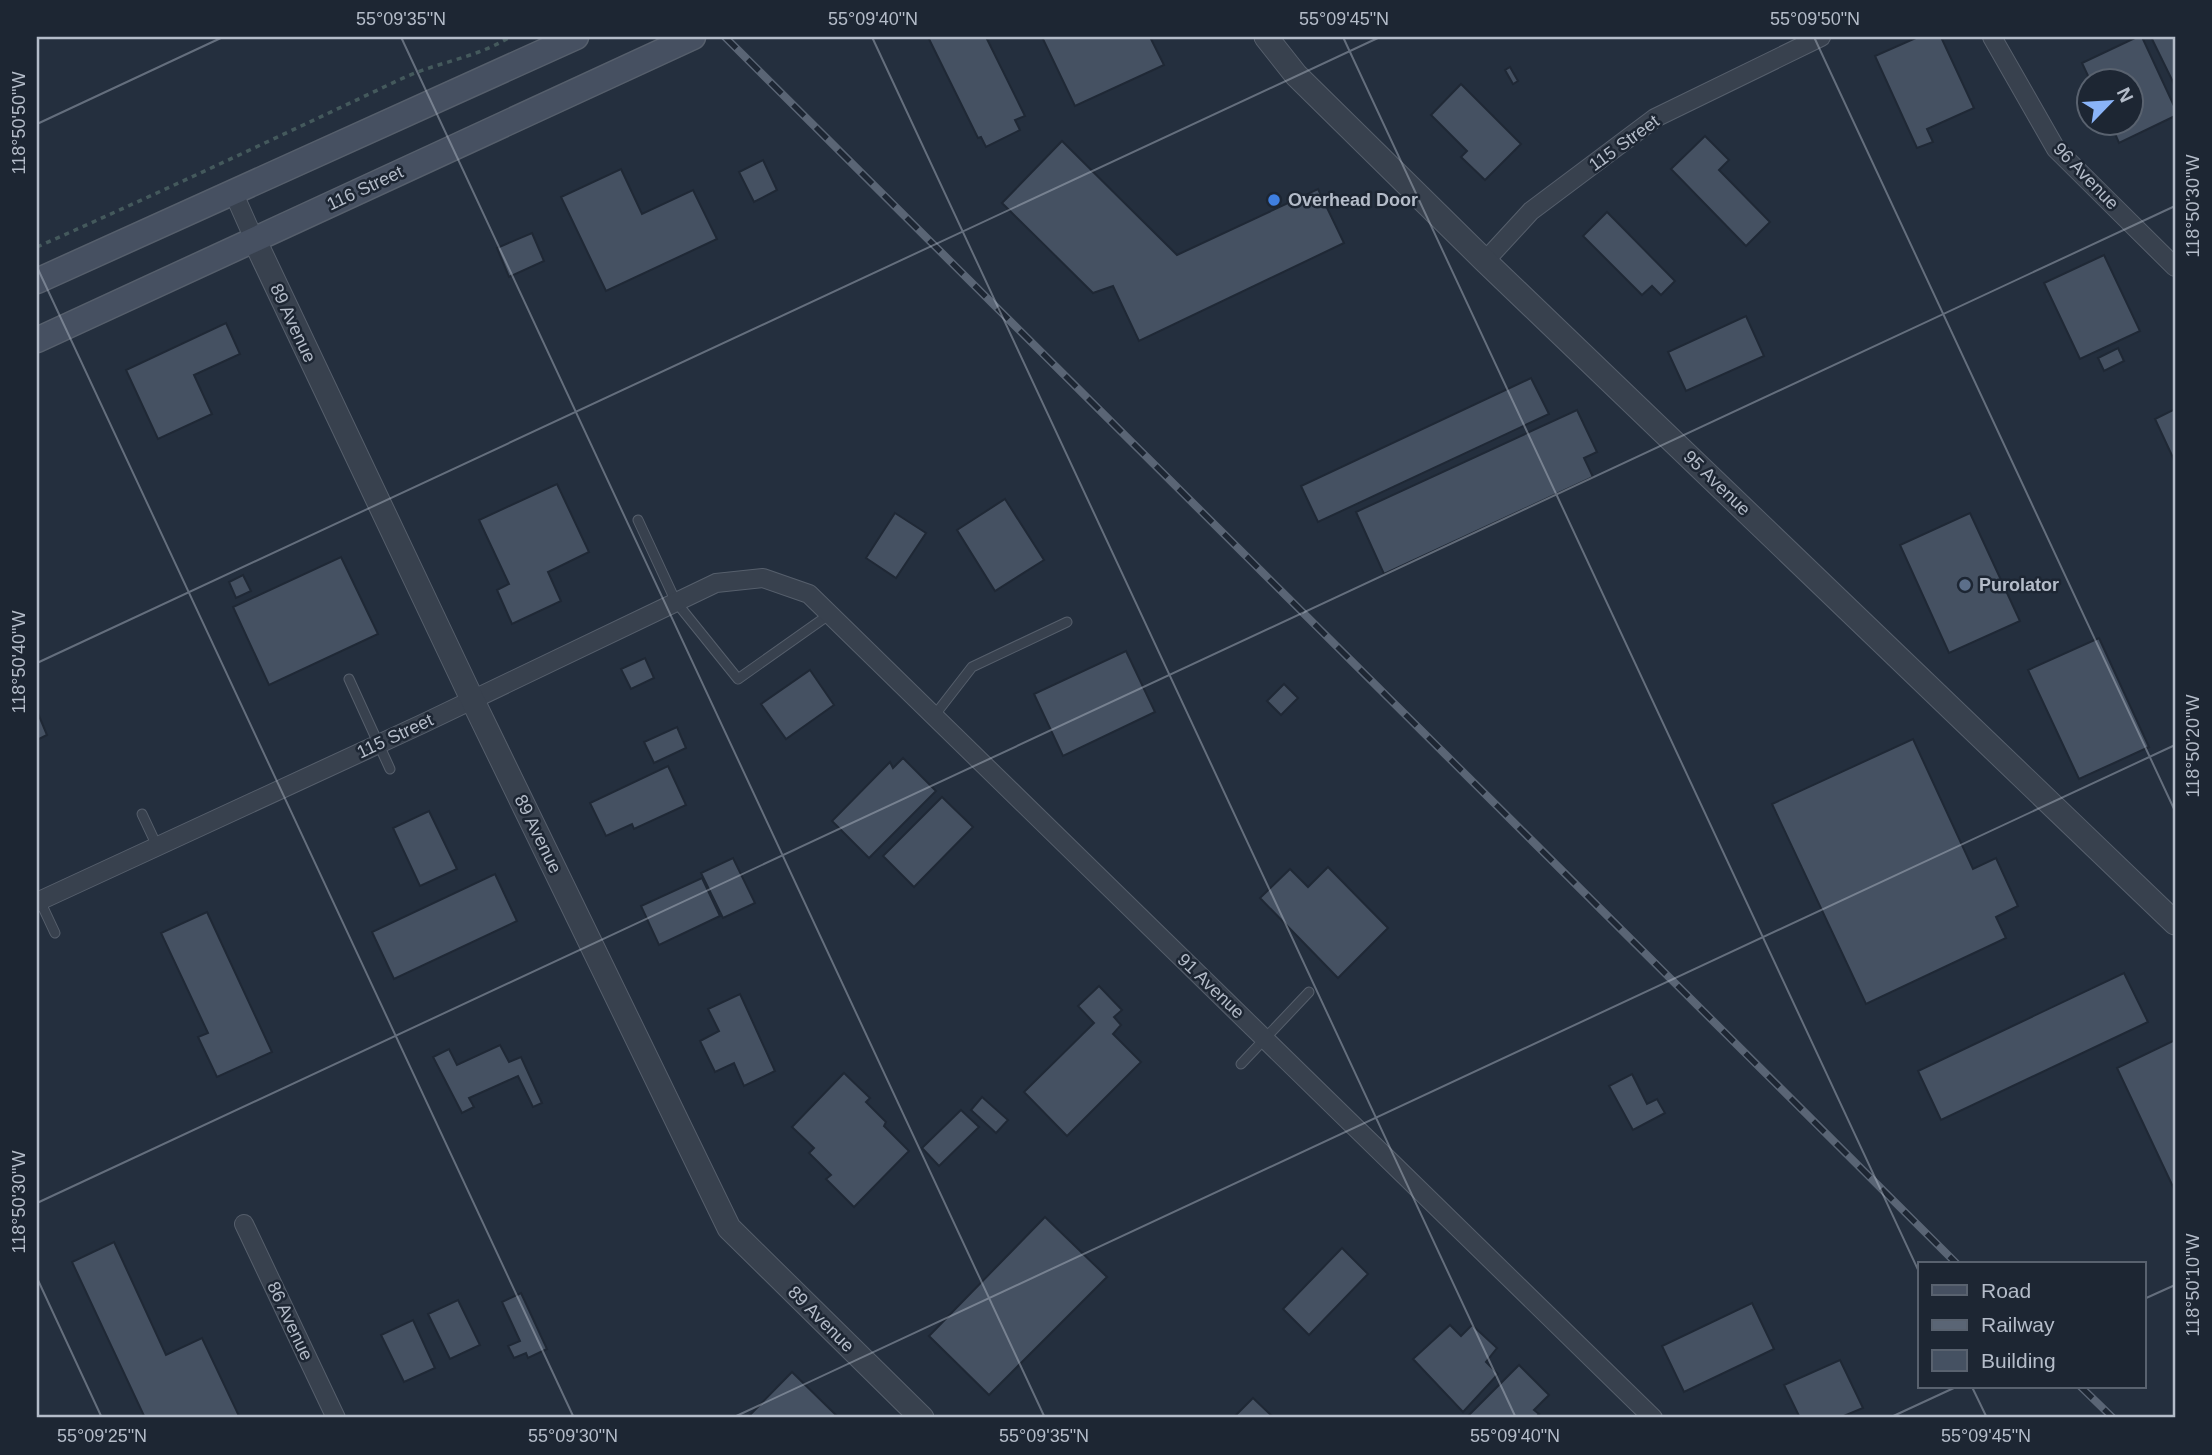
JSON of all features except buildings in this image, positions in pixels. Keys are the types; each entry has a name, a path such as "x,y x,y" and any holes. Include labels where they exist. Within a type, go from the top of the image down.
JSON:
{"main road":[{"path":"37,281 576,37"},
{"name":"116 Street","path":"37,340 693,37"}],"street":[{"name":"95 Avenue","path":"1266,37 1296,75 1485,261 2175,923"},
{"name":"115 Street","path":"1485,261 1531,211 1655,118 1821,37"},
{"name":"96 Avenue","path":"1992,37 2056,149 2175,267"},
{"name":"89 Avenue","path":"234,194 472,699 729,1228 920,1418"},
{"name":"91 Avenue","path":"755,579 763,578 809,594 1653,1418"},
{"name":"115 Street","path":"39,902 716,583 755,579"},
{"name":"86 Avenue","path":"244,1224 336,1418"}],"lane":[{"path":"638,520 676,602 738,679 830,614"},
{"path":"934,716 972,667 1067,622"},
{"path":"349,679 390,769"},
{"path":"142,814 157,846"},
{"path":"39,902 55,933"},
{"path":"1241,1064 1308,992"}],"path":[{"path":"37,247 414,73 477,54 510,37"}],"railway":[{"path":"725,37 1955,1262"},
{"path":"2082,1388 2113,1418"}],"place":[{"name":"Overhead Door","path":"1274,200"},
{"name":"Purolator","path":"1965,585"}]}
